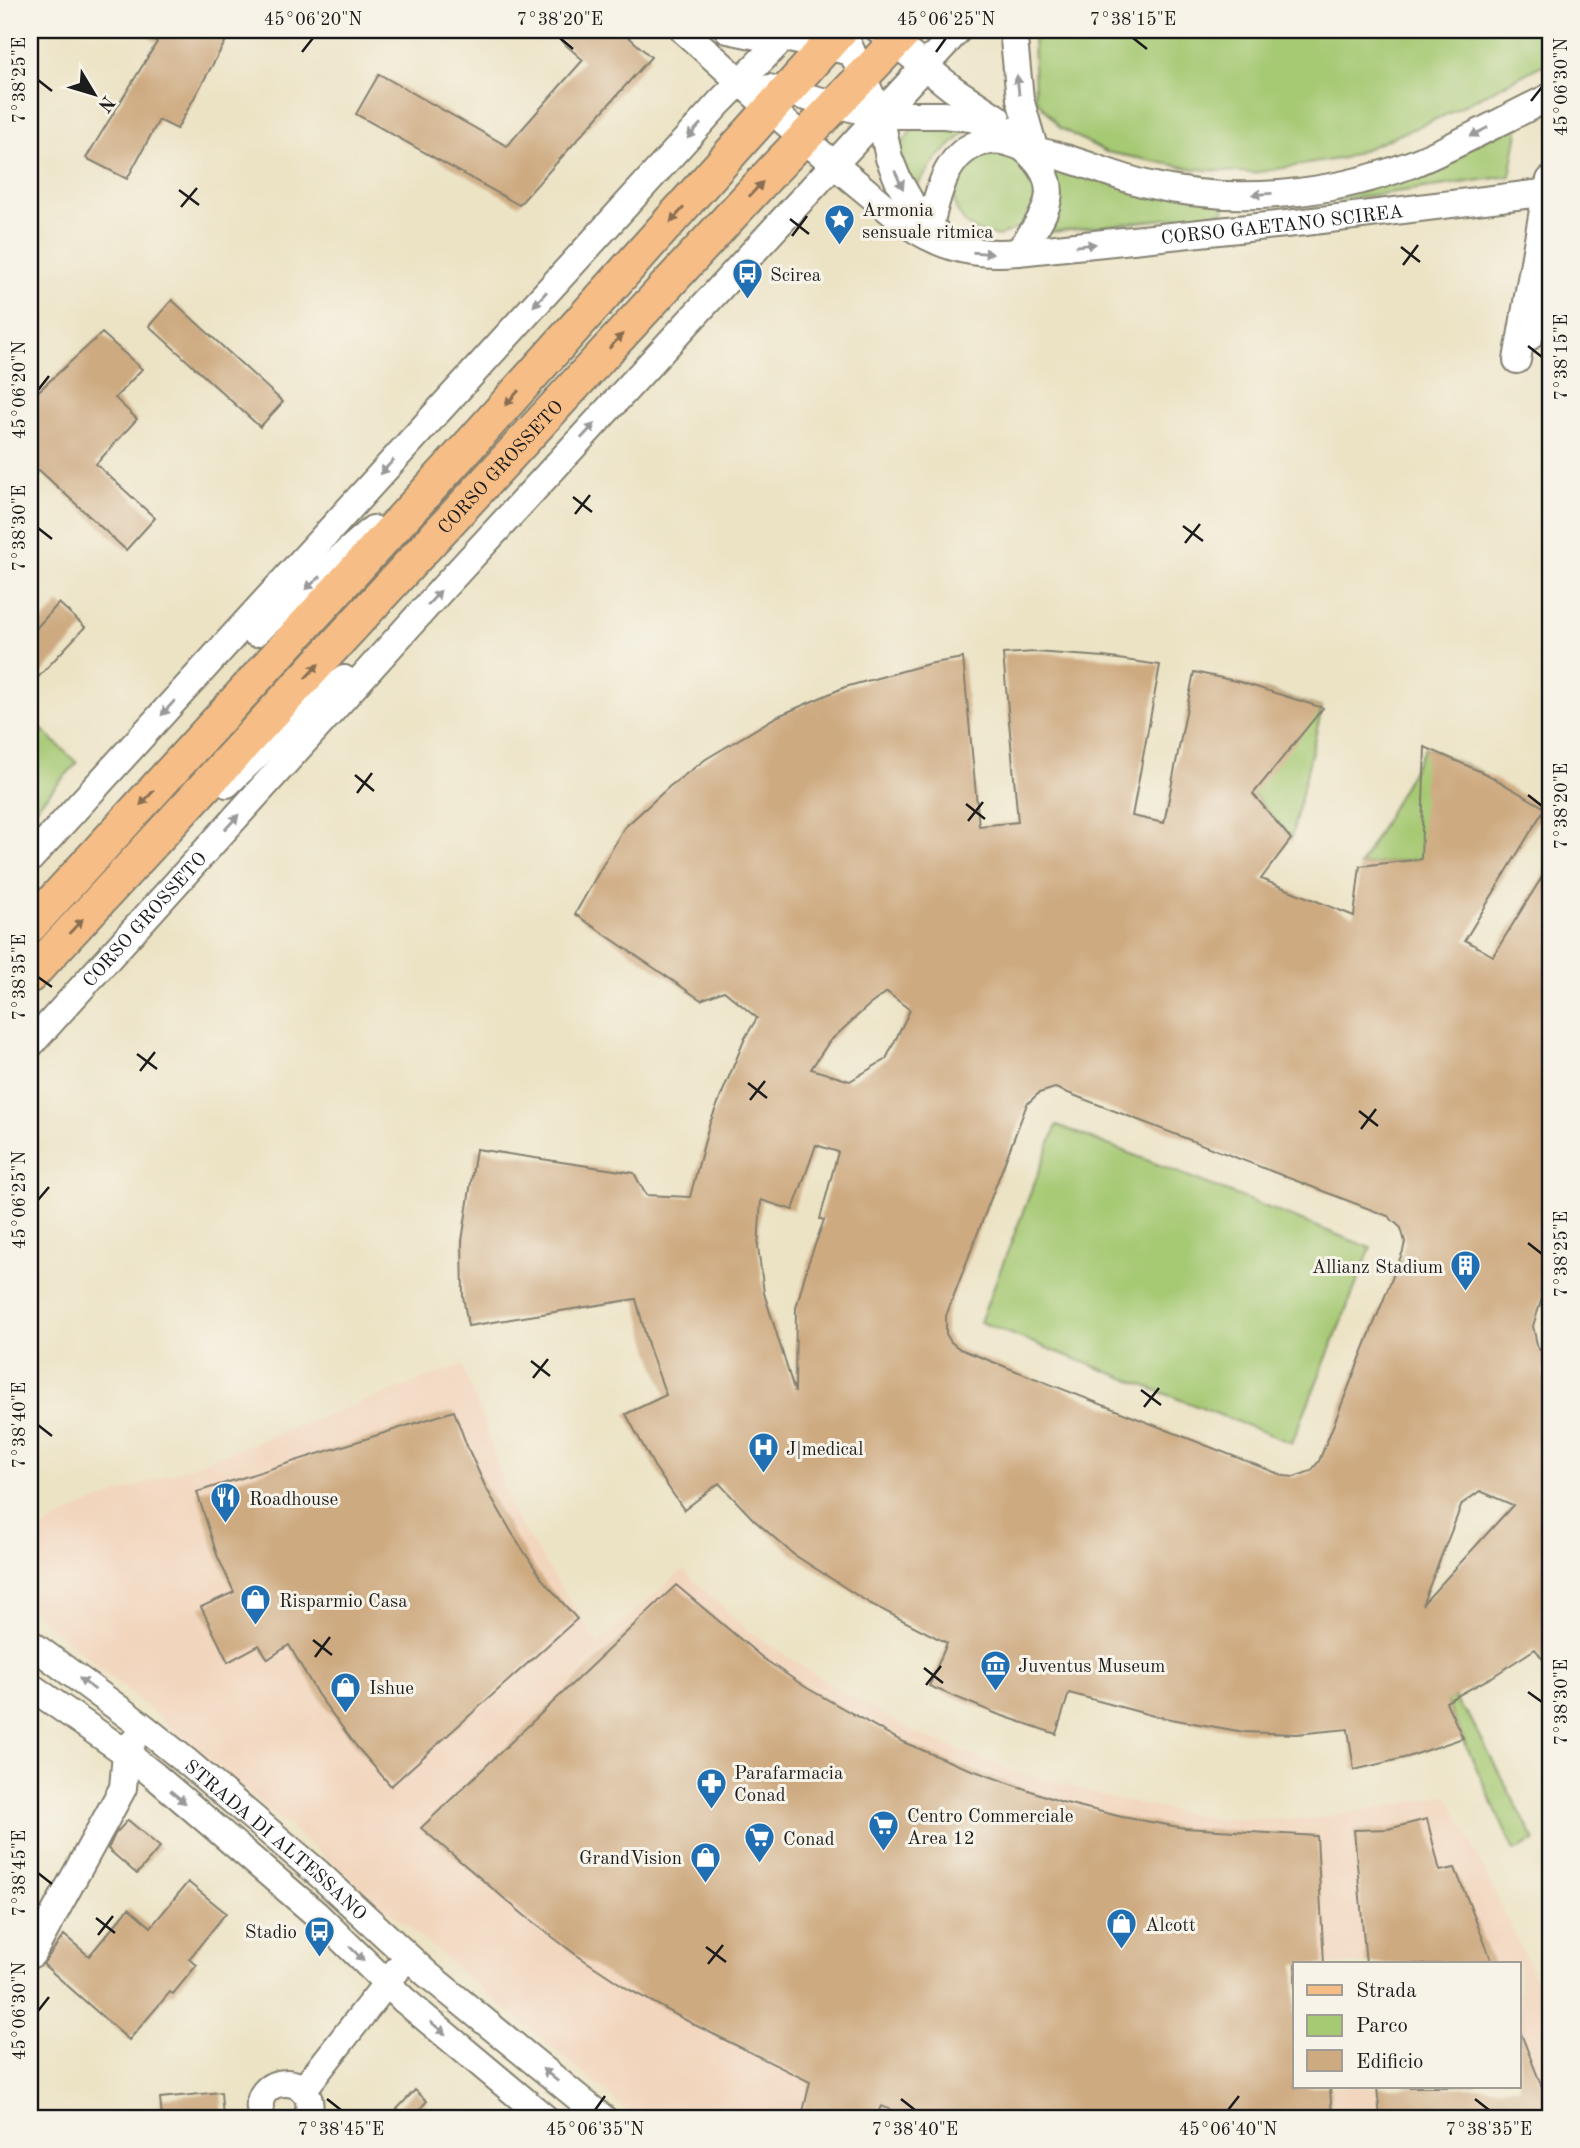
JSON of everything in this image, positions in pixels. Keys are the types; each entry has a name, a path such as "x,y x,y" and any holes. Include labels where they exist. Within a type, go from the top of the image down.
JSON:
{"main road":[{"path":"804,106 865,44"},
{"name":"CORSO GROSSETO","path":"30,926 474,440 865,44"},
{"name":"CORSO GROSSETO","path":"30,976 167,829 804,106"}],"street":[{"path":"683,30 740,81"},
{"path":"728,30 762,37 786,32 865,44 924,67"},
{"name":"CORSO GROSSETO","path":"30,1045 400,636 958,30"},
{"path":"1013,30 1020,99 1032,150 1045,174 1048,200 1044,215 1018,252"},
{"path":"786,32 804,106"},
{"name":"CORSO GROSSETO","path":"30,859 786,32"},
{"path":"865,44 889,158 910,201 936,236"},
{"name":"CORSO GAETANO SCIREA","path":"924,67 1032,150"},
{"name":"CORSO GAETANO SCIREA","path":"740,81 804,106 880,115 952,115 1000,128"},
{"name":"CORSO GAETANO SCIREA","path":"936,236 947,170 963,151 986,141 999,140 1107,173 1172,189 1251,195 1330,188 1364,180 1414,163 1550,97"},
{"name":"CORSO GAETANO SCIREA","path":"971,102 1000,128 1032,150"},
{"name":"CORSO GAETANO SCIREA","path":"804,106 834,165 900,219 983,253 1018,252 1318,220 1549,188 1517,360 1550,297"},
{"name":"CORSO GROSSETO","path":"197,676 245,641 308,588 474,440"},
{"name":"CORSO GROSSETO","path":"167,829 229,782 292,721 400,636"},
{"name":"STRADA DI ALTESSANO","path":"30,1643 142,1725 318,1873 407,1956 603,2118"},
{"name":"STRADA DI ALTESSANO","path":"30,1686 126,1753 316,1914 387,1983 545,2118"},
{"path":"32,1954 123,1788 126,1753 142,1725"},
{"path":"303,2090 407,1956"},
{"path":"262,2118 262,2097 273,2085 288,2082 303,2090 310,2103 307,2118"}],"shaded area":[{"path":"462,1365 487,1431 511,1511 598,1644 683,1570 748,1631 833,1686 914,1732 1006,1769 1111,1798 1214,1819 1315,1819 1448,1795 1550,2008 1550,2118 636,2118 30,1609 30,1536 79,1508"}],"green space":[{"path":"1033,30 1550,30 1550,61 1443,116 1344,158 1253,173 1194,169 1106,152 1060,128 1035,98"},
{"path":"1520,120 1510,176 1330,201 1329,193"},
{"path":"918,122 970,128 938,157 913,191 897,150"},
{"path":"996,152 1016,156 1036,180 1038,198 1021,227 998,236 981,233 967,225 957,211 954,201 956,180 967,163 976,157"},
{"path":"1054,162 1225,204 1224,212 1043,233"},
{"path":"1265,690 1322,708 1291,839 1254,795 1249,811"},
{"path":"30,718 77,763 30,814"},
{"path":"1425,747 1481,772 1414,876 1421,859 1360,866"},
{"path":"1057,1125 1371,1248 1292,1443 980,1322"},
{"path":"1455,1697 1460,1708 1468,1714 1535,1841 1514,1851 1446,1701"}],"building":[{"path":"135,30 218,30 229,35 177,129 159,120 127,179 86,158 157,42"},
{"path":"549,30 621,30 651,57 519,205 356,114 379,74 507,146 583,60"},
{"path":"172,300 283,402 260,427 149,326"},
{"path":"102,333 142,369 115,398 137,419 96,464 155,518 126,550 39,470 30,480 30,399"},
{"path":"59,603 85,627 30,686 30,635"},
{"path":"1035,652 1104,657 1160,665 1132,816 1164,823 1194,672 1240,682 1323,708 1253,794 1291,839 1261,879 1354,916 1360,866 1421,859 1425,747 1488,775 1545,808 1465,940 1493,956 1550,864 1550,1273 1533,1326 1538,1349 1550,1354 1543,1371 1550,1400 1550,1669 1535,1649 1446,1702 1463,1738 1408,1757 1354,1770 1348,1729 1296,1734 1244,1732 1154,1716 1069,1693 1056,1734 997,1714 929,1686 947,1643 869,1603 793,1554 754,1520 719,1483 684,1510 654,1466 626,1414 666,1395 649,1348 636,1299 468,1326 463,1296 462,1241 476,1149 634,1173 646,1195 690,1197 709,1125 745,1038 757,1018 724,991 701,1000 575,914 624,828 670,786 706,759 776,717 845,687 928,664 963,658 979,826 1018,822 1003,654","holes":["887,992 910,1010 886,1059 850,1081 811,1069 829,1042","1055,1088 1388,1216 1401,1228 1405,1242 1403,1251 1319,1461 1311,1471 1294,1477 1284,1476 960,1349 951,1342 946,1334 946,1316 1027,1104 1039,1093","816,1145 838,1152 820,1219 824,1220 796,1308 795,1393 764,1293 758,1247 761,1200 793,1210","1480,1491 1513,1505 1422,1605 1462,1504"]},
{"path":"454,1411 485,1486 512,1533 542,1579 577,1619 391,1786 357,1747 318,1695 289,1645 268,1659 259,1645 228,1662 201,1607 234,1592 217,1555 197,1492"},
{"name":"Centro Commerciale Area 12","path":"676,1585 764,1659 807,1688 903,1742 958,1765 1062,1802 1122,1817 1185,1828 1317,1836 1324,1962 1293,1962 1293,2088 1330,2088 1332,2118 913,2118 881,2106 876,2118 820,2118 803,2112 810,2082 628,1989 525,1916 421,1828"},
{"path":"1427,1819 1440,1871 1455,1868 1492,1962 1366,1962 1354,1830 1388,1829"},
{"path":"128,1820 160,1847 137,1874 108,1849 115,1834"},
{"path":"188,1882 226,1913 189,1959 197,1965 129,2040 43,1964 64,1935 89,1956 129,1908 151,1927"},
{"path":"1520,2031 1550,2108 1550,2118 1380,2118 1377,2088 1520,2088"},
{"path":"415,2090 427,2101 412,2118 407,2118 397,2109"},
{"path":"221,2092 223,2118 162,2118 160,2098"}],"place":[{"name":"Armonia sensuale ritmica","path":"839,247"},
{"name":"Scirea","path":"747,301"},
{"name":"Allianz Stadium","path":"1466,1293"},
{"name":"J|medical","path":"763,1475"},
{"name":"Roadhouse","path":"226,1525"},
{"name":"Risparmio Casa","path":"256,1627"},
{"name":"Juventus Museum","path":"995,1692"},
{"name":"Ishue","path":"346,1714"},
{"name":"Parafarmacia Conad","path":"711,1810"},
{"name":"Centro Commerciale Area 12","path":"884,1853"},
{"name":"Conad","path":"760,1865"},
{"name":"GrandVision","path":"705,1884"},
{"name":"Alcott","path":"1122,1951"},
{"name":"Stadio","path":"320,1958"}]}
